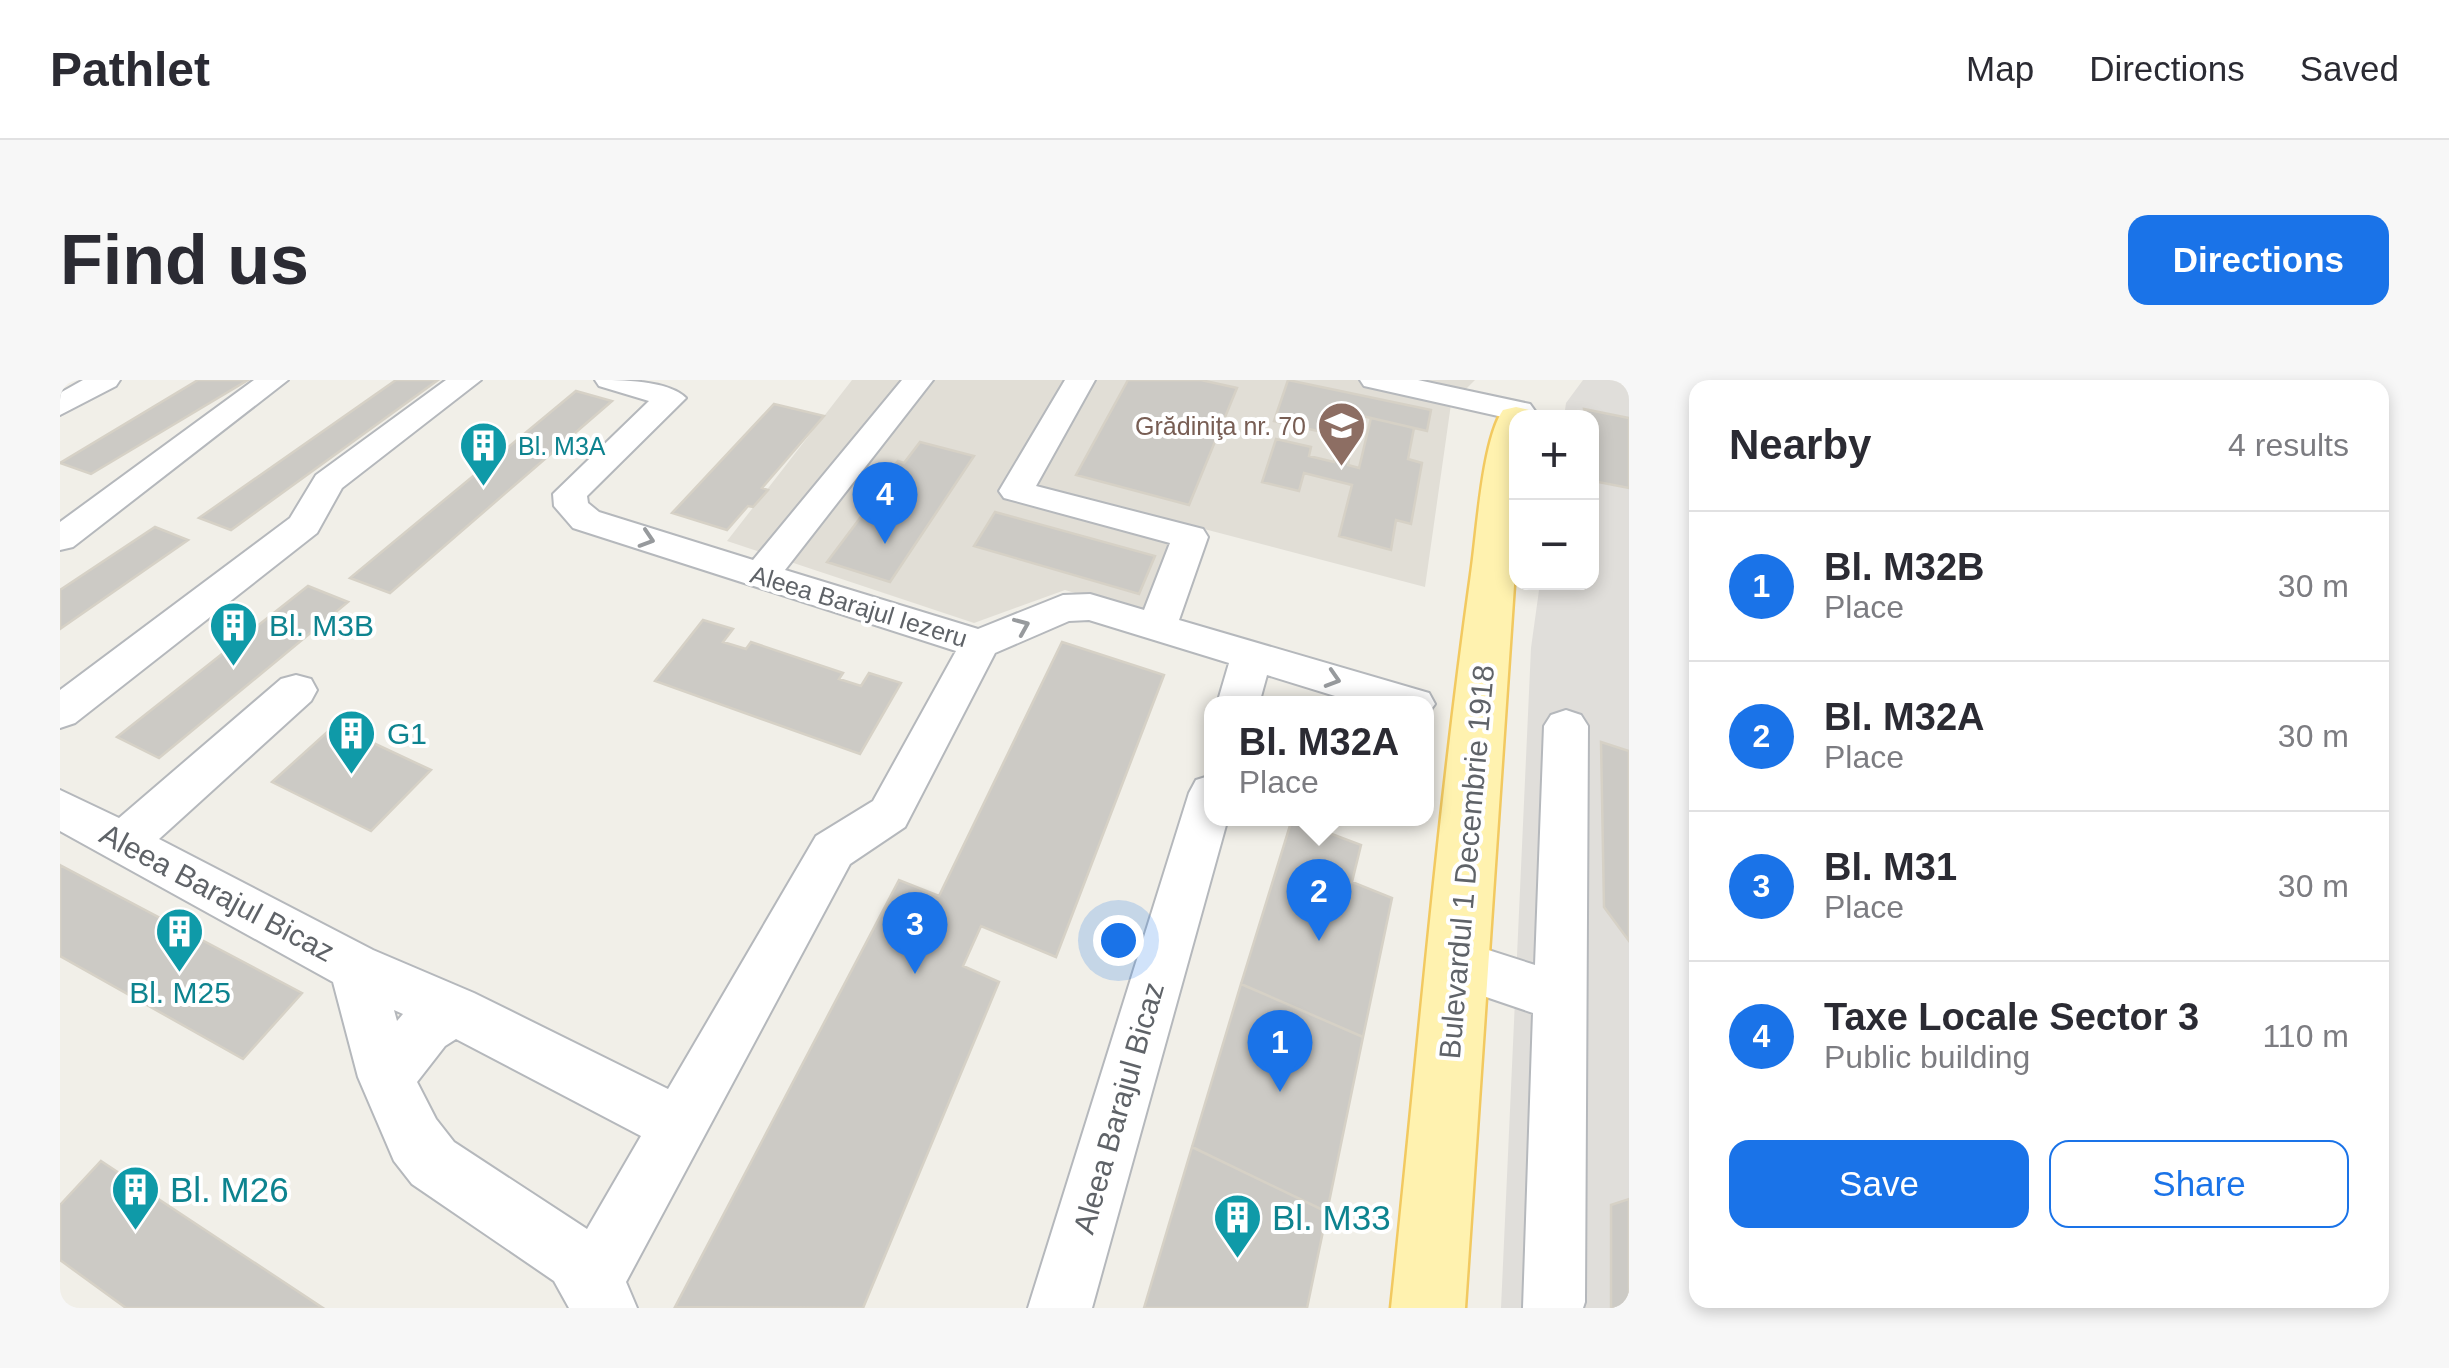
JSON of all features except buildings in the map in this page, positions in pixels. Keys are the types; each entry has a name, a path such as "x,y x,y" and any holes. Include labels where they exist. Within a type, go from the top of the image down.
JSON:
{"main road":[{"name":"Bulevardul 1 Decembrie 1918","path":"1428,1308 1504,478 1522,407"}],"street":[{"path":"60,406 105,380"},
{"path":"60,539 273,380"},
{"path":"60,712 304,525 328,482 466,380"},
{"name":"Aleea Barajul Iezeru","path":"610,380 667,395 670,400 570,494 570,506 586,520 980,644 1074,607 1090,607 1388,696"},
{"path":"762,575 918,380"},
{"path":"1080,380 1016,491 1190,537 1157,627"},
{"path":"1375,380 1522,407"},
{"path":"599,1295 679,1125 833,850 889,814 980,644"},
{"path":"1240,696 1252,655"},
{"path":"124,842 296,690"},
{"path":"1434,709 1479,723"},
{"path":"1553,1302 1566,726"},
{"name":"Aleea Barajul Bicaz","path":"60,809 355,968 386,1077 415,1140 433,1163 576,1258 599,1295"},
{"name":"Aleea Barajul Bicaz","path":"1060,1308 1204,819"},
{"path":"1460,966 1560,998"},
{"path":"355,968 520,1040 679,1125"},
{"path":"386,1077 426,1028 456,1011"}],"shaded area":[{"path":"852,380 1475,380 1451,404 1425,587 1185,524 1145,614 1065,590 974,623 727,541"},
{"path":"1583,380 1629,380 1629,1308 1501,1308 1531,648 1539,590 1599,590 1599,410 1565,410"}],"place":[{"name":"Grădiniţa nr. 70","path":"1341,468"},
{"name":"Bl. M3A","path":"483,488"},
{"name":"Taxe Locale Sector 3","path":"885,544"},
{"name":"Bl. M3B","path":"234,668"},
{"name":"G1","path":"352,776"},
{"name":"Bl. M32A","path":"1319,941"},
{"name":"Bl. M25","path":"180,974"},
{"name":"Bl. M31","path":"915,974"},
{"name":"Bl. M32B","path":"1280,1092"},
{"name":"Bl. M26","path":"135,1232"},
{"name":"Bl. M33","path":"1237,1260"}]}
